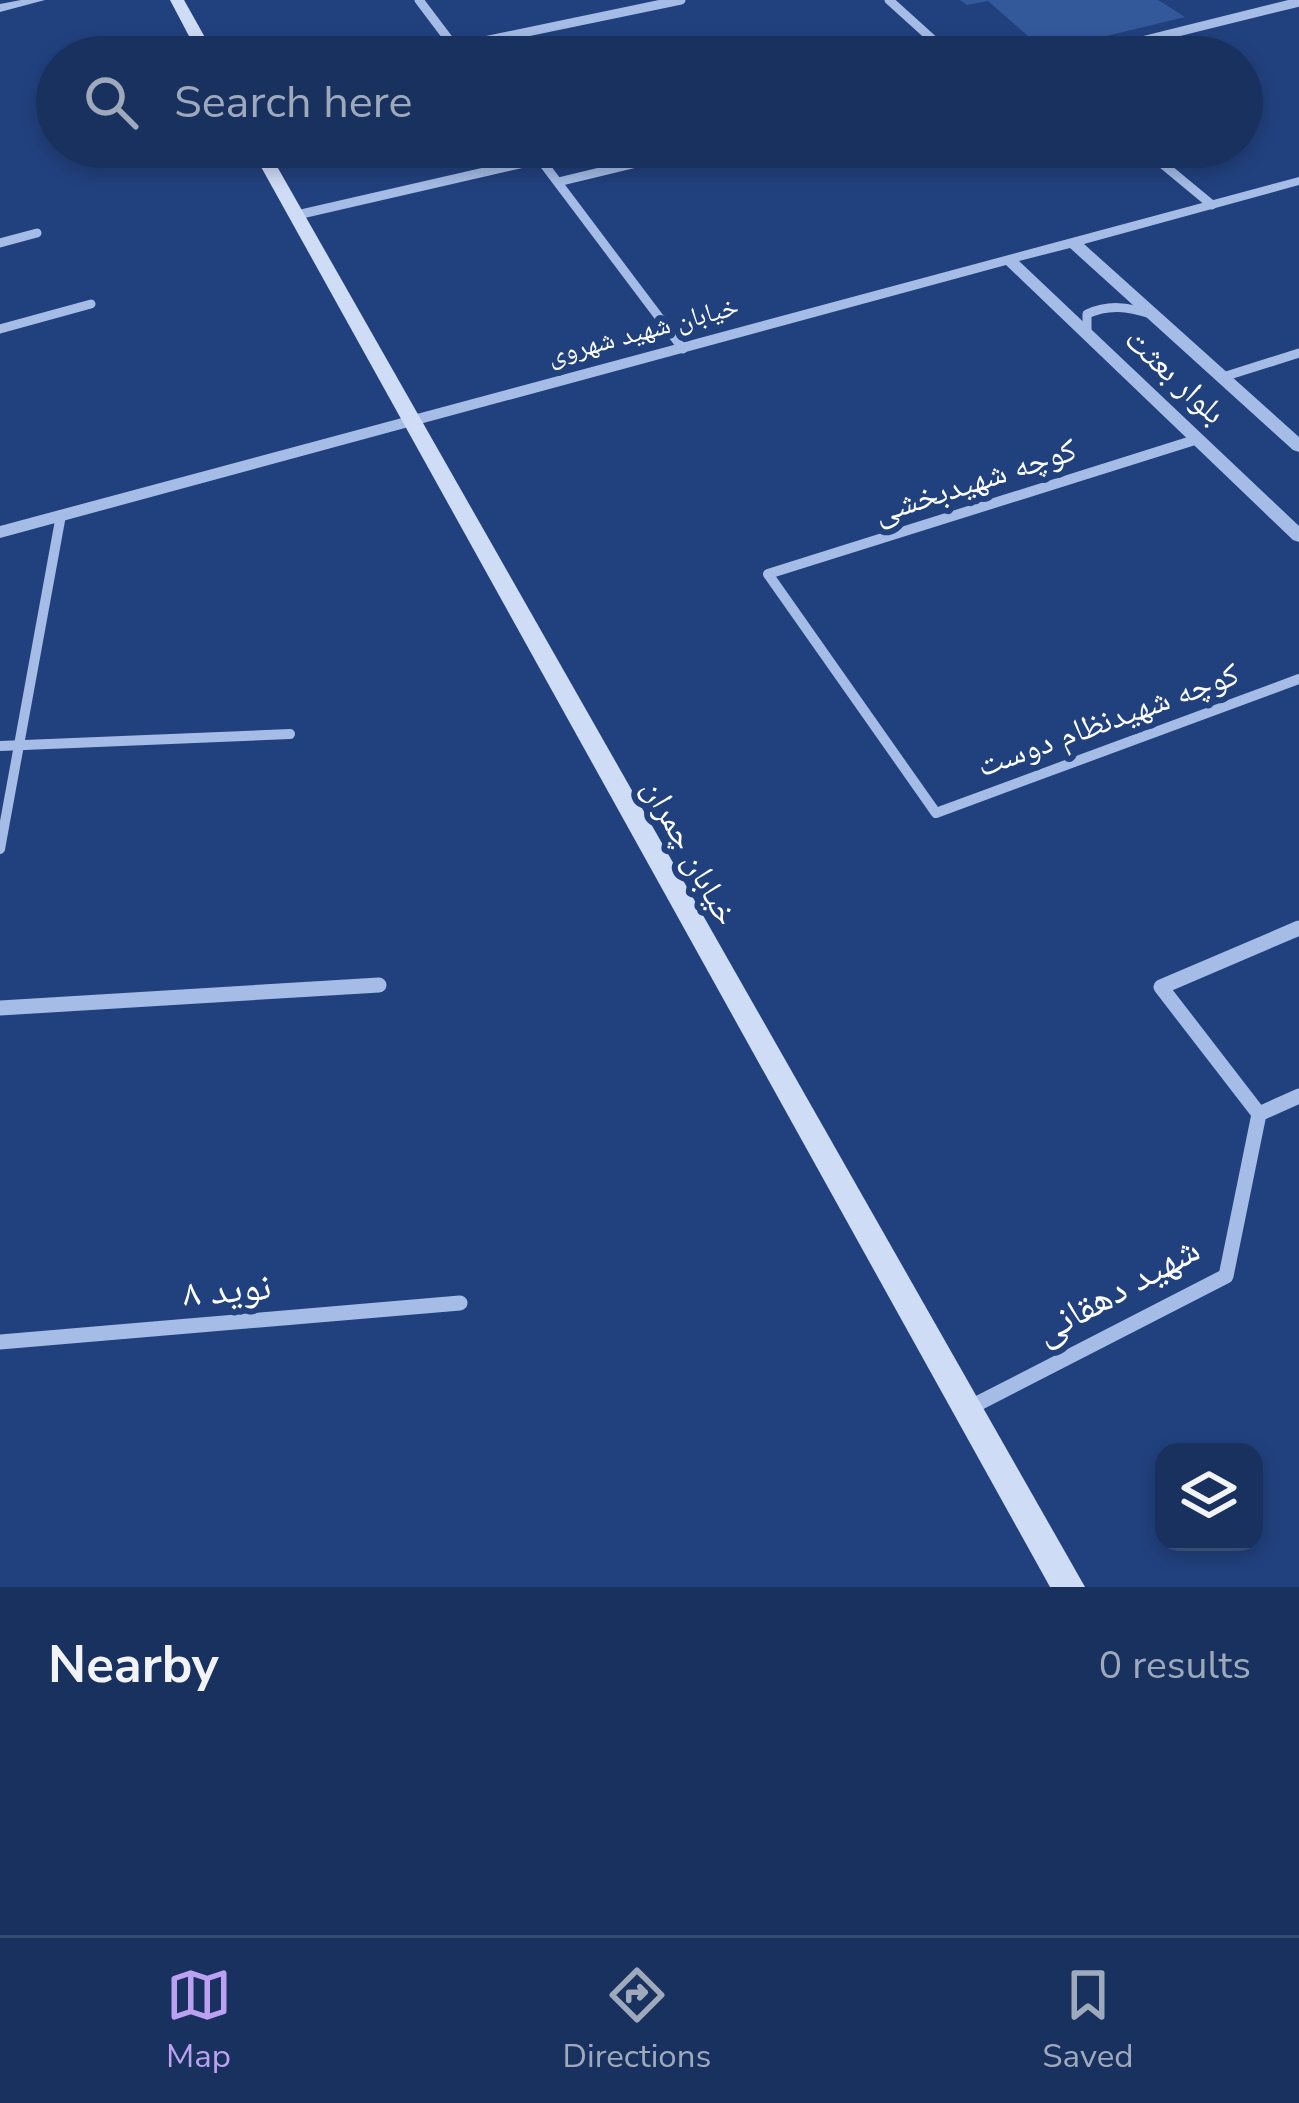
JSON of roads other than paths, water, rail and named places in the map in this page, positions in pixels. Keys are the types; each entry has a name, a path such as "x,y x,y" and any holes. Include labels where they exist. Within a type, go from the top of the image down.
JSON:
{"main road":[{"path":"177,0 197,36"},
{"name":"خیابان چمران","path":"270,168 1068,1587"}],"street":[{"path":"0,8 39,0"},
{"path":"419,0 447,36"},
{"path":"508,36 681,0"},
{"path":"889,0 929,36"},
{"path":"1162,36 1299,2"},
{"path":"297,215 502,168"},
{"path":"548,168 683,349"},
{"path":"558,182 616,168"},
{"path":"1167,168 1212,205"},
{"name":"خیابان شهید شهروی","path":"0,532 1299,182"},
{"path":"0,243 37,233"},
{"name":"بلوار بعثت","path":"1073,242 1299,446"},
{"name":"بلوار بعثت","path":"1009,260 1299,536"},
{"path":"0,329 91,304"},
{"path":"1087,334 1087,314 1101,307 1123,305 1152,314"},
{"path":"1223,377 1299,353"},
{"name":"کوچه شهیدبخشی","path":"936,813 768,574 1198,439"},
{"path":"0,850 62,515"},
{"name":"کوچه شهیدنظام دوست","path":"936,813 1299,679"},
{"path":"0,746 290,734"},
{"path":"1299,928 1161,987 1258,1114 1299,1096"},
{"path":"0,1008 379,985"},
{"name":"شهید دهقانی","path":"966,1409 1226,1276 1258,1114"},
{"name":"نوید ۸","path":"0,1342 460,1303"}]}
